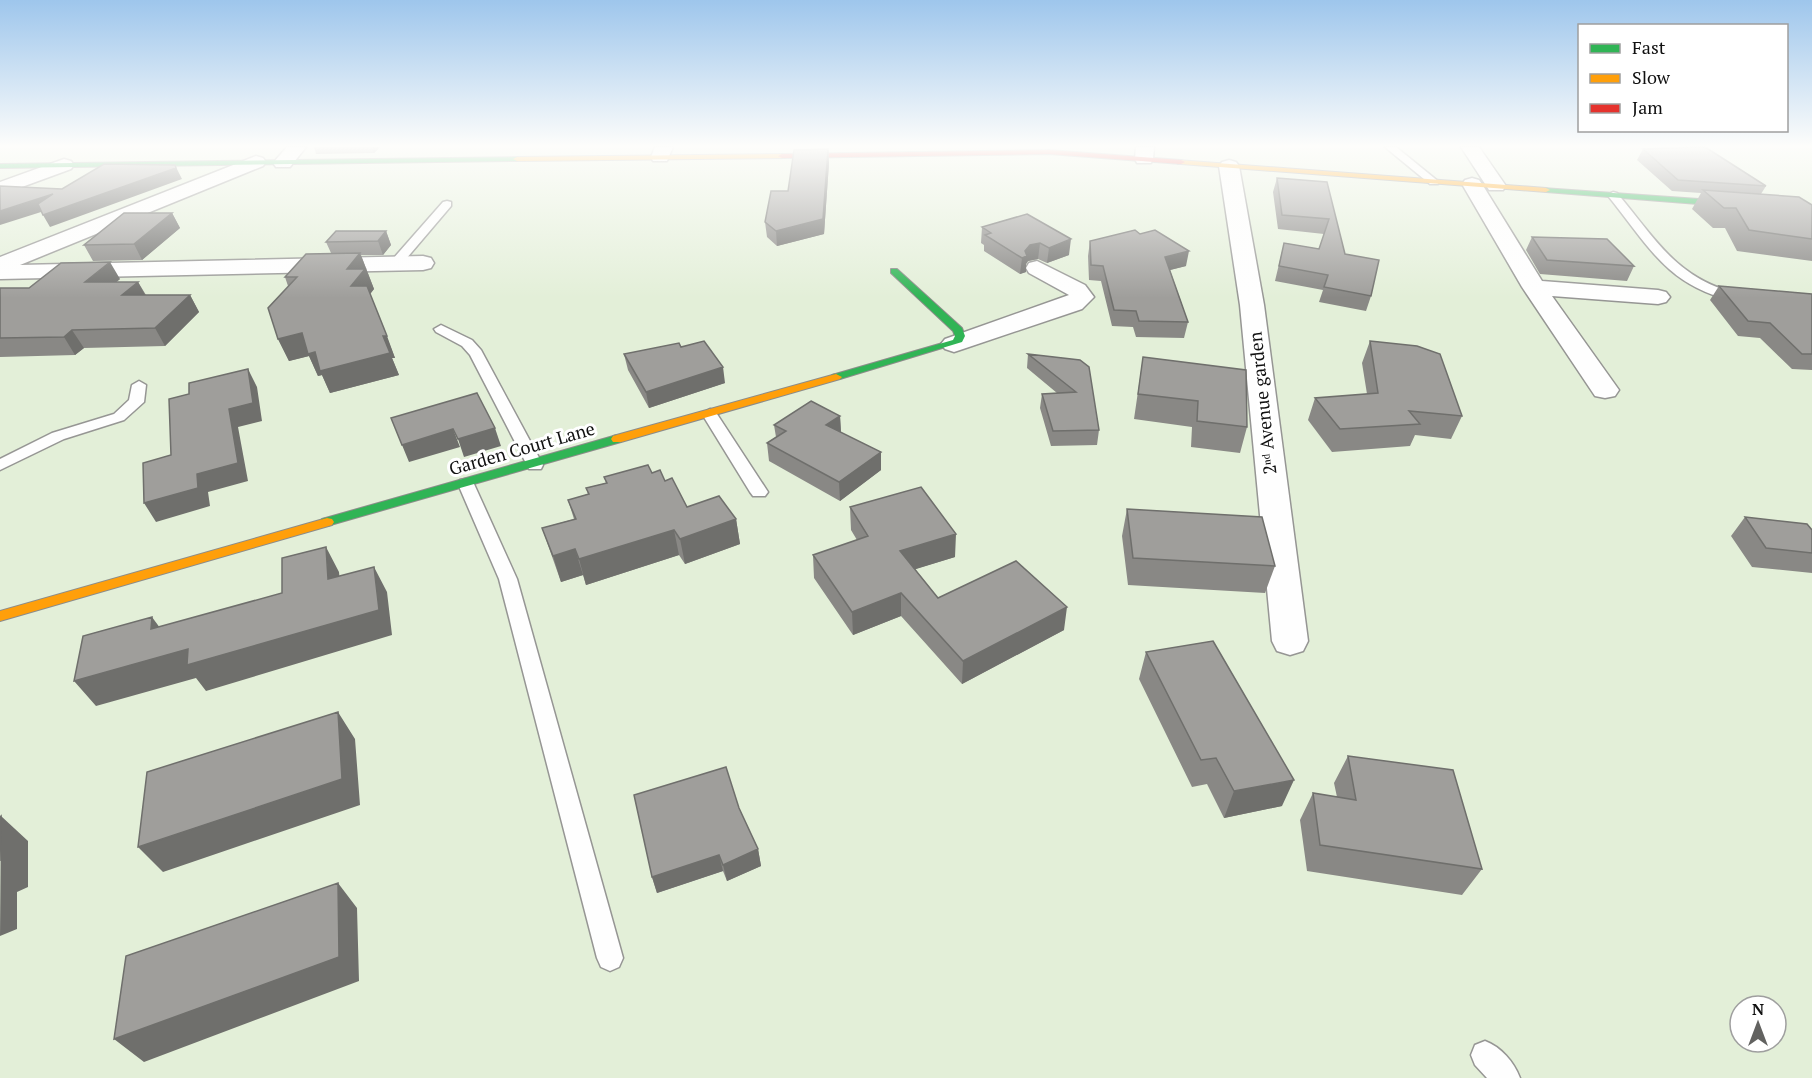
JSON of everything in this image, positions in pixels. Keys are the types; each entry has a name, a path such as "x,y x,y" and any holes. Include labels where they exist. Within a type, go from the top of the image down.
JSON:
{"street":[{"path":"0,265 168,197"},
{"name":"2ⁿᵈ Avenue garden","path":"1234,197 1252,305 1290,641"},
{"path":"1480,197 1534,287 1605,390"},
{"path":"1644,197 1812,210"},
{"path":"0,272 423,263"},
{"path":"954,344 1073,304 1082,297 1077,290 1037,268"},
{"path":"894,272 958,330 960,336 954,344"},
{"path":"1534,287 1658,297"},
{"name":"Garden Court Lane","path":"0,616 954,344"}],"lane":[{"path":"1616,197 1673,268 1704,289 1730,296"},
{"path":"396,263 447,204"},
{"path":"441,329 467,344 476,353 535,465"},
{"path":"0,465 58,436 119,417 136,402 139,385"},
{"path":"710,414 759,492"},
{"path":"466,484 508,579 610,958"},
{"path":"1485,1055 1506,1078"}],"green space":[{"path":"0,197 1812,197 1812,1078 0,1078"}],"building":[{"path":"0,197 43,197 0,211"},
{"path":"48,197 93,197 43,215 38,204"},
{"path":"770,197 825,197 823,219 776,231 765,222"},
{"path":"1280,197 1331,197 1345,254 1379,260 1371,296 1324,287 1328,275 1279,266 1284,243 1319,249 1329,219 1282,215"},
{"path":"1712,197 1799,197 1812,205 1812,239 1749,230 1736,208 1724,208"},
{"path":"124,213 172,213 134,244 84,245"},
{"path":"1027,214 1071,239 1049,248 1040,243 1030,245 1025,251 1027,256 1022,258 985,235 991,233 982,227"},
{"path":"1135,230 1140,234 1155,230 1189,251 1165,257 1188,322 1139,321 1136,311 1114,310 1103,266 1091,265 1090,241"},
{"path":"336,231 386,231 378,241 326,242"},
{"path":"1532,237 1607,239 1634,266 1547,260"},
{"path":"360,253 347,269 365,269 351,286 367,286 387,336 383,336 390,353 320,371 315,352 308,354 302,333 278,339 268,308 297,277 285,277 306,254"},
{"path":"110,262 85,282 138,282 122,295 190,295 155,328 72,330 64,337 0,338 0,288 29,288 61,263"},
{"path":"1719,286 1812,294 1812,354 1802,354 1770,323 1748,321"},
{"path":"704,341 723,367 646,392 624,354 679,343 681,347"},
{"path":"1370,341 1417,346 1440,354 1462,416 1409,411 1420,424 1340,429 1315,398 1378,393"},
{"path":"1028,354 1080,360 1089,367 1099,430 1053,431 1042,394 1076,392"},
{"path":"1143,357 1246,370 1247,427 1197,421 1198,401 1138,394"},
{"path":"248,369 253,403 229,409 238,463 197,474 198,488 144,503 143,463 171,455 169,399 189,394 189,383"},
{"path":"477,393 495,428 458,439 453,429 402,445 391,418"},
{"path":"811,401 840,416 826,425 881,452 839,482 767,443 786,431 774,425"},
{"path":"648,465 652,473 660,470 665,481 672,478 687,507 719,496 736,519 680,539 674,530 579,559 575,549 553,556 542,528 576,519 568,500 589,494 586,488 607,483 604,477"},
{"path":"921,487 956,534 900,551 938,598 1016,561 1067,607 963,661 901,593 852,612 813,555 868,536 850,507"},
{"path":"1127,509 1262,517 1275,566 1133,558"},
{"path":"1745,517 1807,524 1812,530 1812,553 1766,548"},
{"path":"326,547 328,579 374,567 379,610 187,665 188,649 74,681 83,636 152,617 151,629 282,593 282,558"},
{"path":"1213,641 1294,780 1234,791 1216,758 1201,760 1146,652"},
{"path":"338,712 342,779 138,847 147,772"},
{"path":"1348,756 1453,770 1482,869 1320,845 1313,793 1356,800"},
{"path":"726,767 739,808 758,849 723,865 719,855 652,877 634,795"},
{"path":"338,883 339,957 114,1039 126,956"}],"traffic: fast":[{"path":"1643,197 1812,210"},
{"path":"836,377 957,342 960,336 958,330 894,271"},
{"path":"327,522 617,439"}],"traffic: slow":[{"path":"617,439 836,377"},
{"path":"0,616 327,522"}]}
